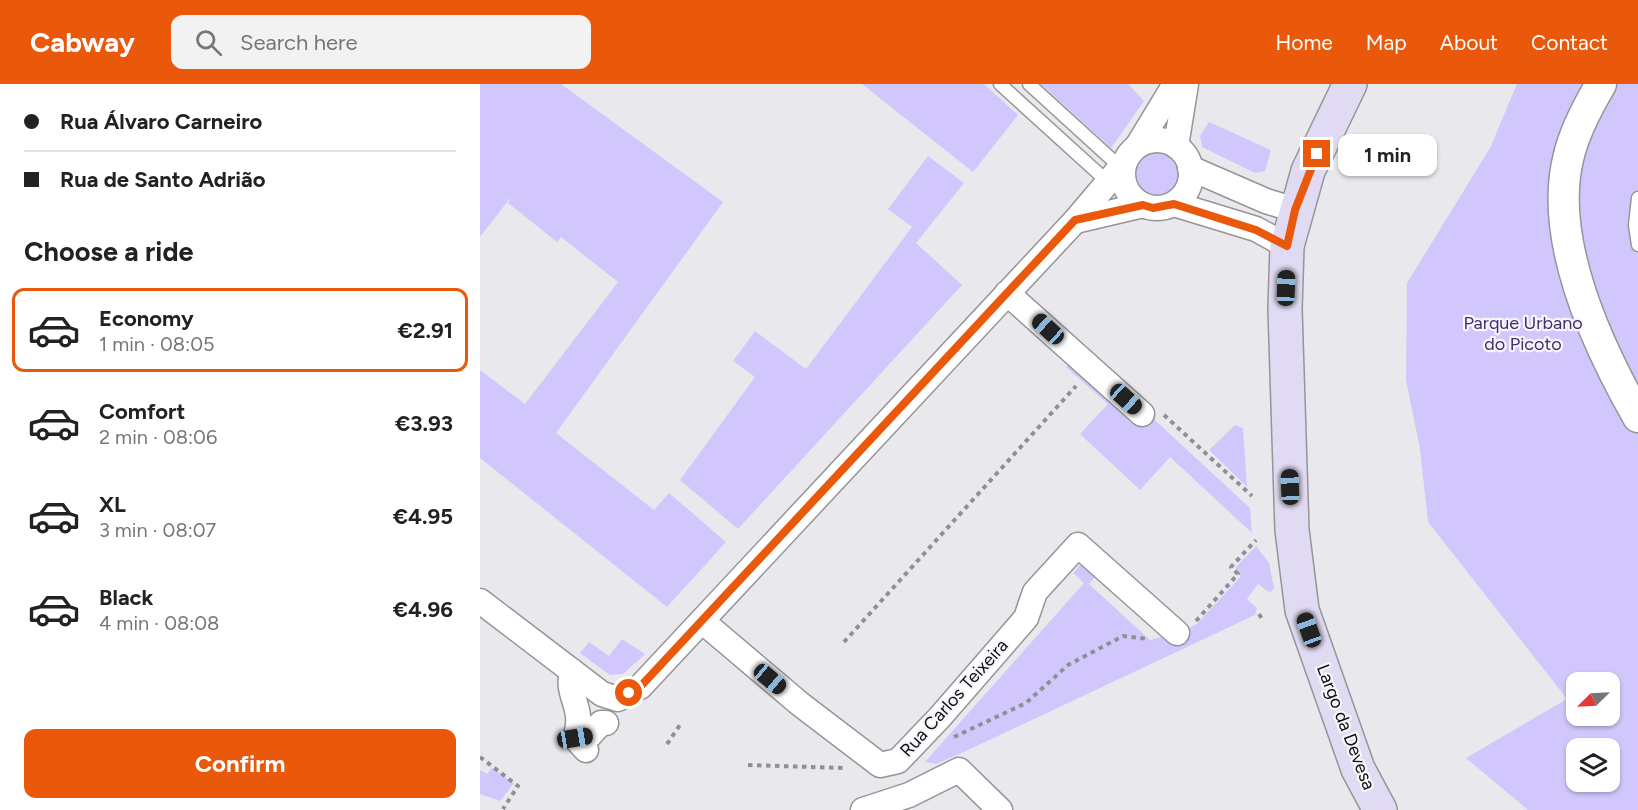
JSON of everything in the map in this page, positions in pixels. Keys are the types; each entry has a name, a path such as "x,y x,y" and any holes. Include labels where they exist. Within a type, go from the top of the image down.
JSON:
{"main road":[{"name":"Largo da Devesa","path":"1350,84 1308,171 1295,210 1287,246 1285,309 1287,413 1292,530 1302,610 1358,769 1380,810"}],"street":[{"path":"480,601 602,694 618,699 640,687 1075,220 1120,162 1175,84"},
{"path":"1176,146 1186,84"},
{"path":"1601,84 1587,109 1568,156 1564,202 1569,246 1579,287 1597,338 1638,417"},
{"path":"1120,162 1150,140 1164,141 1176,146 1188,160 1191,168 1187,188 1174,204"},
{"path":"1120,162 1125,187 1132,198 1143,205 1153,208 1174,204 1256,230 1287,246"},
{"path":"1191,168 1266,201 1295,210"},
{"path":"1075,220 1143,205"},
{"path":"1007,293 1143,414"},
{"name":"Rua Carlos Teixeira","path":"702,621 800,704 880,765 898,761 940,717 1026,618 1035,592 1078,545 1177,633"},
{"path":"572,671 569,684 578,708 580,744 601,723 606,723"},
{"path":"863,810 909,795 959,770 1000,810"}],"lane":[{"path":"1000,84 1120,162"},
{"path":"1029,84 1120,162"},
{"path":"1638,198 1635,225 1638,245"}],"path":[{"path":"844,642 1092,368"},
{"path":"1172,422 1252,496"},
{"path":"953,738 1026,703 1068,665 1124,636 1150,640 1177,633 1194,622 1238,574 1231,567 1256,540"},
{"path":"1259,614 1262,619"},
{"path":"667,744 682,722"},
{"path":"480,758 518,786 503,809"},
{"path":"748,765 846,768"}],"green space":[{"path":"480,84 561,84 723,202 556,433 654,510 669,493 726,542 667,607 480,458 480,370 525,404 618,282 561,237 557,242 508,203 511,197 480,237"},
{"path":"862,84 984,84 1018,115 973,172"},
{"path":"1041,84 1128,84 1144,101 1111,148"},
{"name":"Parque Urbano do Picoto","path":"1517,84 1638,84 1638,810 1528,810 1466,758 1566,700 1566,726 1620,726 1620,672 1566,672 1566,698 1428,522 1420,449 1406,380 1407,283 1490,148"},
{"path":"1209,122 1271,150 1265,171 1255,173 1202,147 1200,136"},
{"path":"1157,150 1174,157 1181,174 1174,191 1157,198 1140,191 1133,174 1140,157"},
{"path":"928,156 964,183 916,243 962,285 738,529 680,480 755,377 733,361 755,331 806,369 912,227 888,209"},
{"path":"1080,351 1250,508 1252,533 1170,457 1140,490 1080,434 1108,404 1066,367"},
{"path":"1235,425 1243,428 1247,487 1209,450"},
{"path":"1256,546 1269,563 1274,588 1270,593 1258,584 1247,599 1257,608 1255,615 966,751 936,764 925,762 1084,583 1073,573 1083,562 1097,575 1089,584 1150,640 1180,632 1197,624 1241,576 1235,568"},
{"path":"622,639 645,654 623,674 610,675 580,653 589,642 609,656"},
{"path":"492,768 514,783 500,801 480,794 480,770 487,774"}],"route":[{"path":"629,693 640,687 1075,220 1143,205 1153,208 1174,204 1256,230 1287,246 1295,210 1308,171 1317,154"}]}
